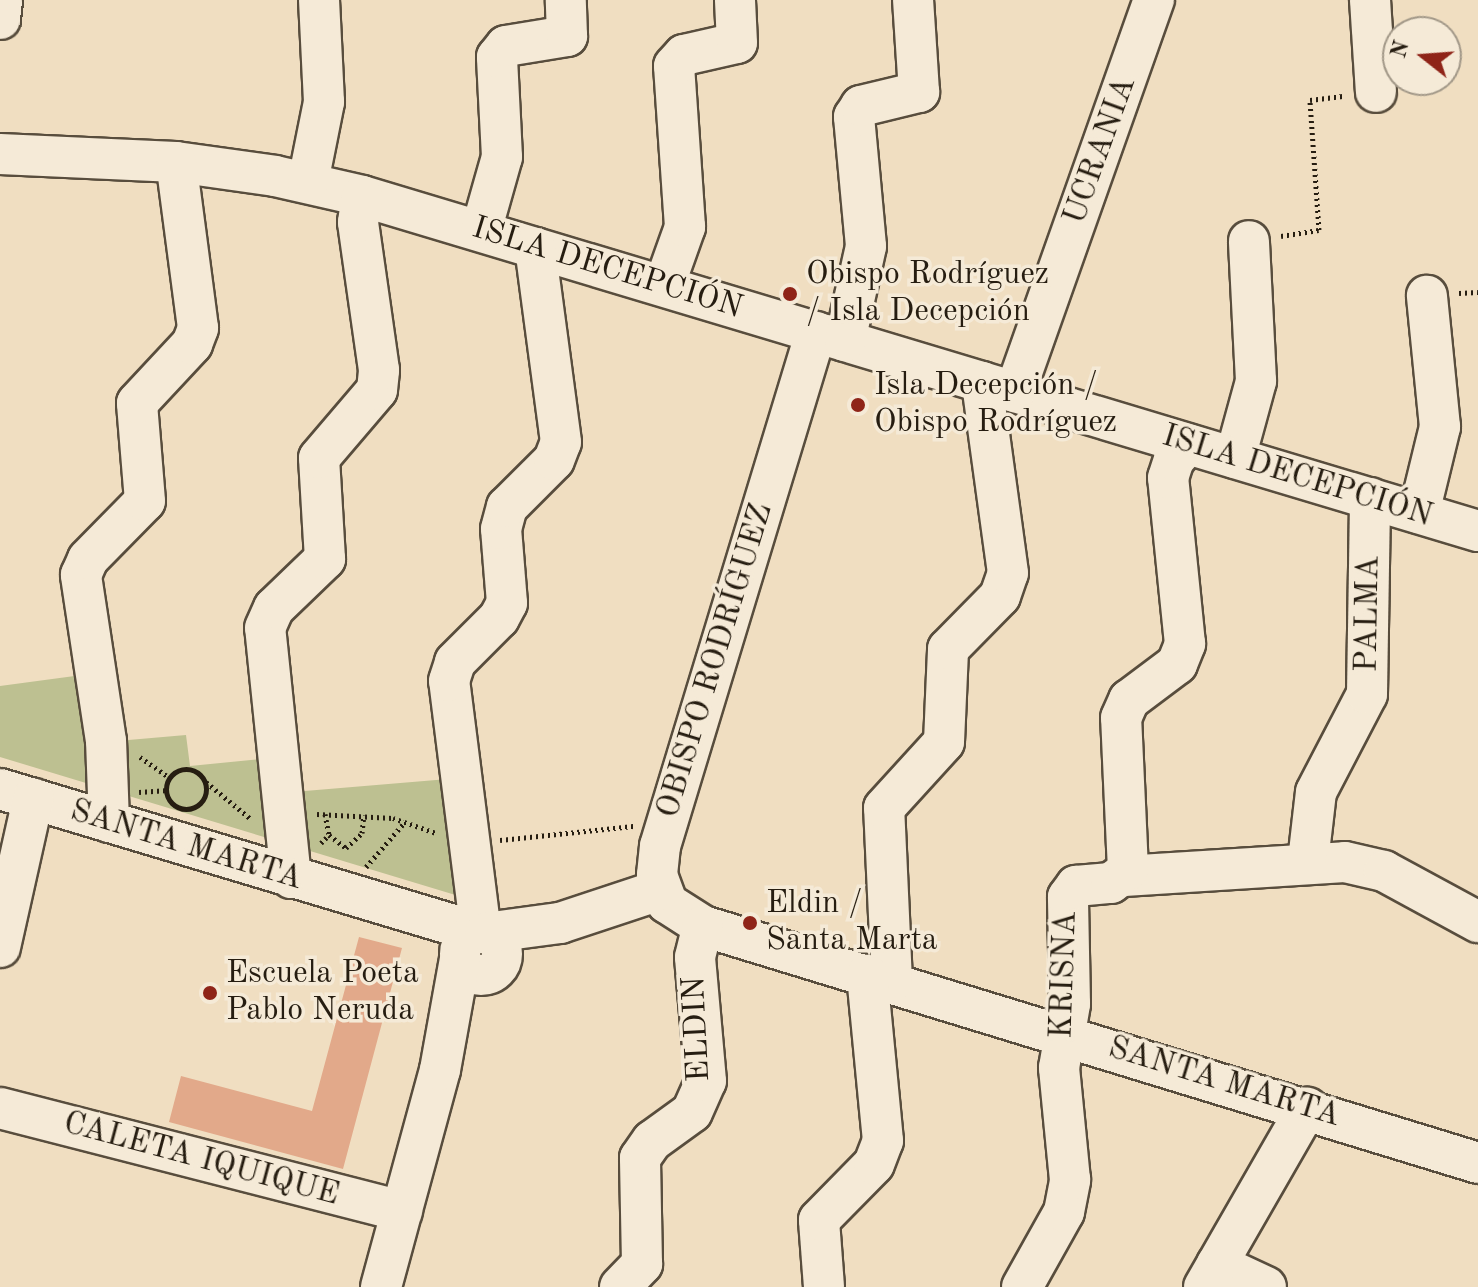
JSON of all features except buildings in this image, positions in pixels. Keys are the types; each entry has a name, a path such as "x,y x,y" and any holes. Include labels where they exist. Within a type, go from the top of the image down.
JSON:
{"street":[{"path":"0,19 2,0"},
{"path":"308,182 324,102 319,0"},
{"path":"481,231 502,157 497,57 506,46 564,39 570,28 566,0"},
{"path":"664,286 685,227 674,66 684,55 737,43 735,0"},
{"name":"OBISPO RODRÍGUEZ","path":"660,890 660,846 830,336 866,246 854,117 861,106 919,92 913,0"},
{"name":"UCRANIA","path":"999,387 1154,0"},
{"path":"1370,0 1376,92"},
{"name":"ISLA DECEPCIÓN","path":"0,154 176,162 308,182 481,231 1478,531"},
{"path":"109,822 106,741 81,575 88,559 145,501 137,403 192,344 198,328 176,162"},
{"path":"291,878 306,813 265,628 274,608 325,559 319,458 377,390 379,370 358,222 362,196"},
{"path":"1235,458 1256,381 1249,241"},
{"path":"381,1287 440,1070 479,949 470,843 449,691 451,671 504,611 508,592 503,518 515,498 554,460 561,442 535,248"},
{"path":"1419,513 1440,427 1427,296"},
{"path":"824,1287 819,1220 874,1164 883,1141 880,979 884,808 944,742 948,649 1000,596 1008,573 999,387"},
{"path":"1124,876 1130,857 1121,718 1129,700 1177,664 1185,644 1168,478 1174,460 1188,444"},
{"name":"PALMA","path":"1308,861 1316,792 1367,694 1370,498"},
{"path":"0,947 16,794"},
{"name":"SANTA MARTA","path":"16,794 358,899 479,949"},
{"name":"KRISNA","path":"1022,1287 1068,1198 1059,1068 1070,1004 1068,897 1076,886 1111,883 1124,876 1149,878 1308,861 1345,862 1384,871 1478,922"},
{"path":"479,949 660,890"},
{"name":"SANTA MARTA","path":"660,890 678,913 703,926 1307,1108 1478,1163"},
{"name":"ELDIN","path":"620,1287 642,1264 640,1158 652,1141 692,1112 703,1094 695,957 703,926"},
{"name":"CALETA IQUIQUE","path":"0,1108 402,1211"},
{"path":"1266,1287 1211,1275 1307,1108"}],"path":[{"path":"1249,241 1319,230 1310,100 1376,92"},
{"path":"206,782 205,796 196,807 183,810 167,797 166,783 179,770 192,769 238,805"},
{"path":"306,813 346,848 362,833 364,815"},
{"path":"306,813 364,815 405,822 470,843 638,825"},
{"path":"358,899 405,822"}],"green space":[{"path":"82,675 94,743 186,735 190,766 261,759 269,794 448,779 462,897 0,757 0,686"}],"place":[{"name":"Obispo Rodríguez / Isla Decepción","path":"790,294"},
{"name":"Isla Decepción / Obispo Rodríguez","path":"858,405"},
{"name":"Eldin / Santa Marta","path":"750,923"},
{"name":"Escuela Poeta Pablo Neruda","path":"210,993"}]}
